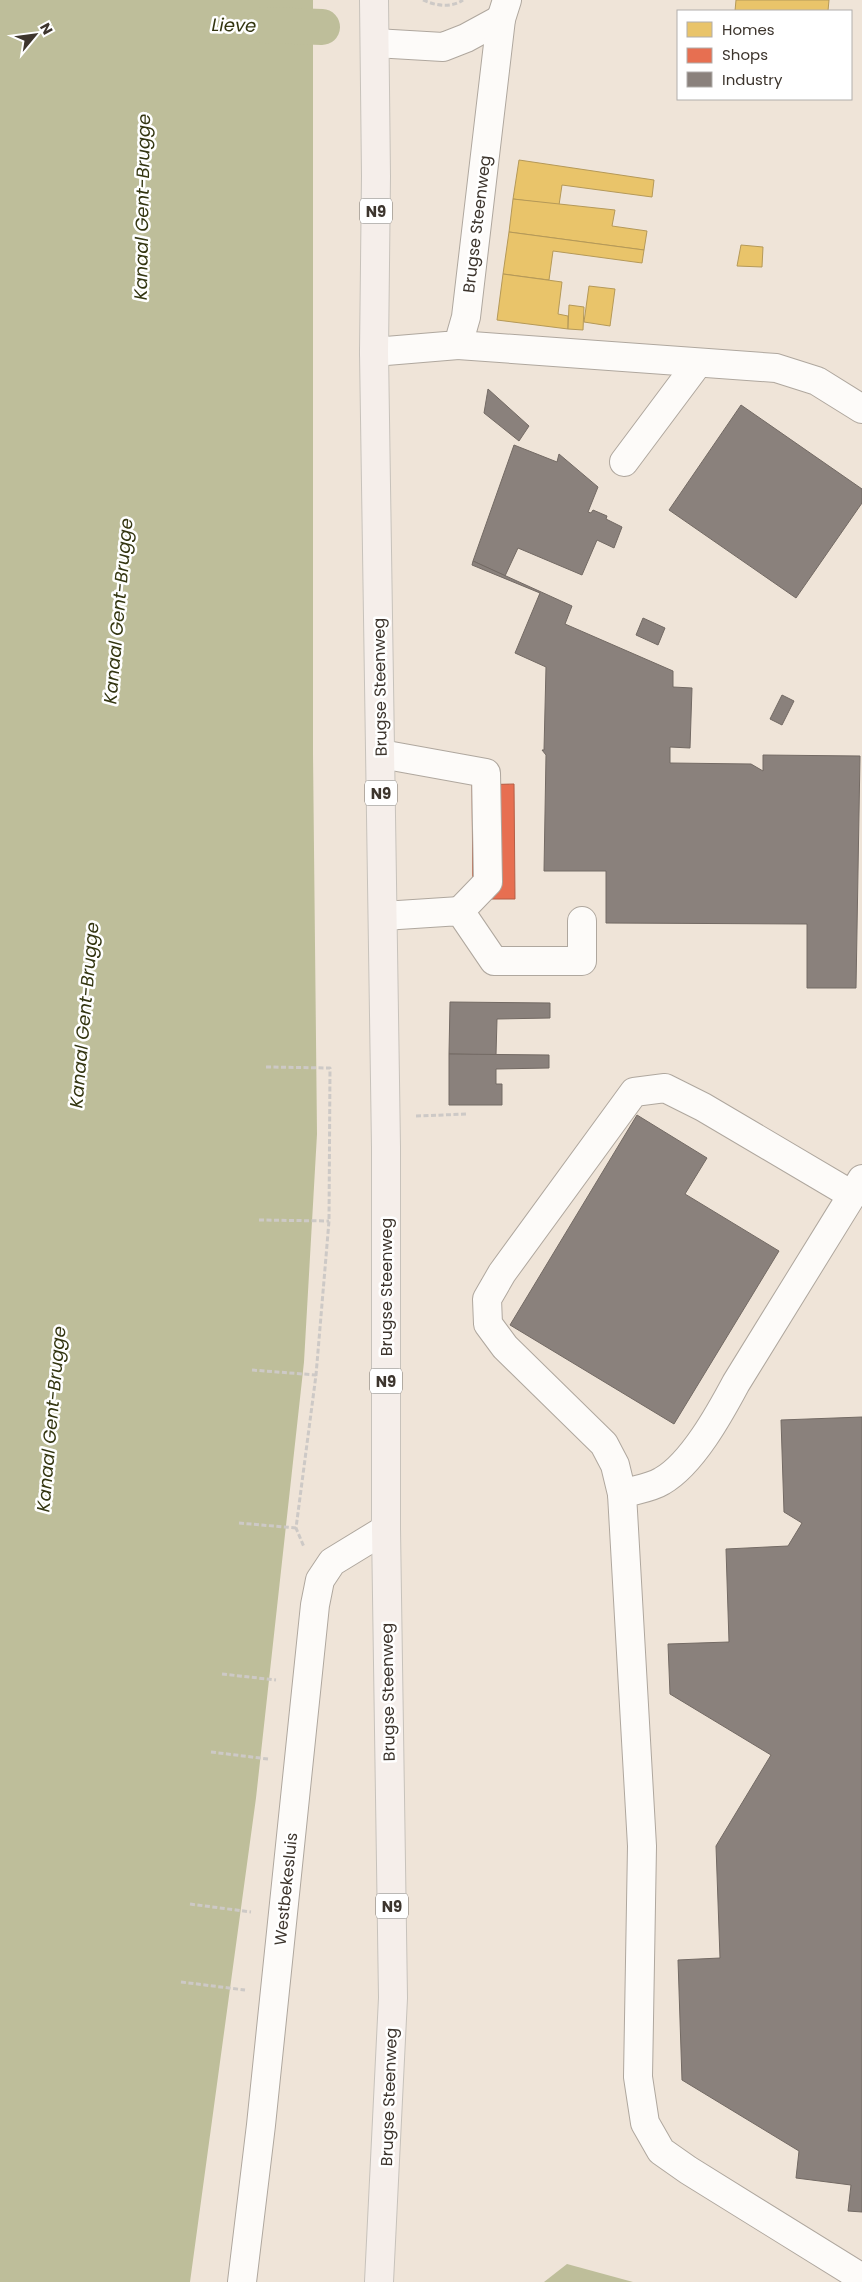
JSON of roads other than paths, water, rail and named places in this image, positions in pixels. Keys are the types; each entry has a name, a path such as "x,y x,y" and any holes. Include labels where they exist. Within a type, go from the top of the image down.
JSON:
{"main road":[{"name":"Brugse Steenweg","path":"374,0 374,352 383,916 386,1529 393,1998 379,2282"}],"street":[{"path":"375,43 443,46 466,38 504,10"},
{"name":"Brugse Steenweg","path":"458,345 466,317 504,10"},
{"path":"374,352 458,345 776,368 817,380 862,409"},
{"path":"624,462 698,363"},
{"path":"381,754 486,773 488,882 460,912 383,916"},
{"path":"460,912 494,961 582,961 582,921"},
{"path":"622,1494 662,1481 688,1457 718,1417 736,1383 857,1187 665,1088 634,1092 502,1273 487,1300 488,1324 505,1347 604,1444 615,1465 622,1494 642,1846 638,2077 645,2123 660,2151 862,2278"},
{"name":"Westbekesluis","path":"242,2282 261,2125 315,1605 320,1580 332,1562 386,1529"}],"water":[{"name":"Kanaal Gent-Brugge","path":"0,0 313,0 313,754 317,1134 304,1362 256,1798 190,2282 0,2282"},
{"path":"567,2264 633,2282 544,2282"}],"waterway":[{"name":"Lieve","path":"265,25 322,27"}]}
